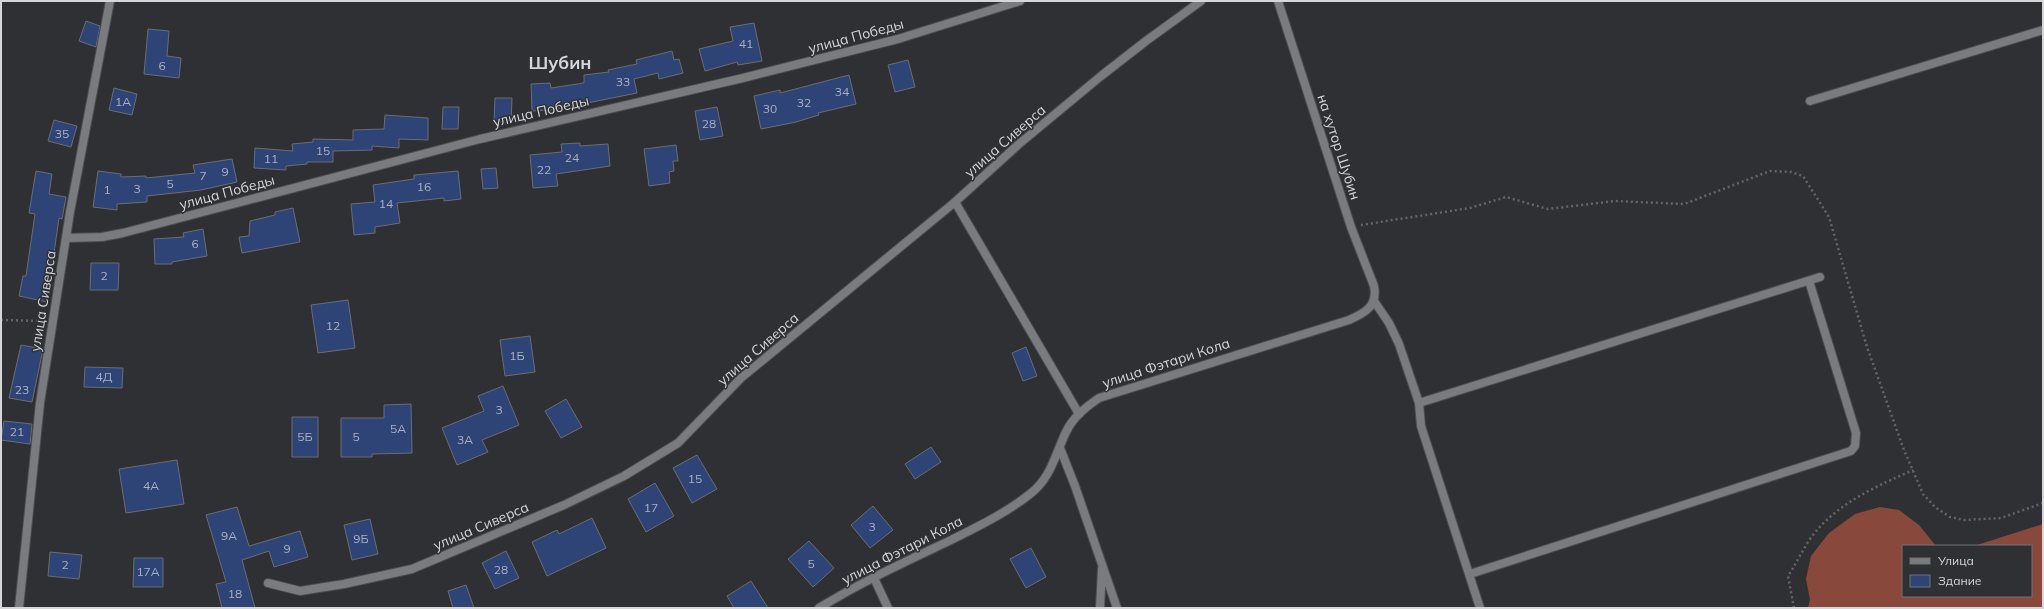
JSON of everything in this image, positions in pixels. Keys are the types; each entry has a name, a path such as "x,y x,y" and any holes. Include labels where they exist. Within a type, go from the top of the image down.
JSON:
{"street":[{"name":"улица Сиверса","path":"20,608 40,403 66,238 110,1"},
{"name":"улица Победы","path":"66,238 102,237 123,233 480,139 743,78 898,39 1020,1"},
{"name":"улица Сиверса","path":"268,583 300,591 344,584 412,569 564,505 624,476 678,443 741,378 955,202 1019,144 1146,41 1201,1"},
{"name":"на хутор Шубин","path":"1278,1 1351,227 1374,286 1374,300"},
{"path":"1810,101 2043,30"},
{"path":"955,202 1079,414"},
{"path":"1419,403 1820,277"},
{"path":"1470,574 1851,451 1855,446 1856,433 1809,281"},
{"path":"1374,300 1389,323 1399,344 1419,403 1421,426 1480,608"},
{"name":"улица Фэтари Кола","path":"820,608 874,578 992,520 1019,503 1040,486 1053,466 1066,432 1079,414 1099,398 1114,392 1349,320 1368,310 1374,300"},
{"path":"1060,448 1103,562 1117,608"},
{"path":"1100,608 1103,562"},
{"path":"874,578 888,608"}],"path":[{"path":"1,320 53,321"},
{"path":"1794,608 1788,576 1810,539 1838,510 1864,492 1912,470"}],"shaded area":[{"path":"1880,507 1899,510 1919,525 1935,545 1902,545 1902,597 2032,597 2032,545 1977,545 2043,524 2043,608 1808,608 1810,600 1806,579 1811,556 1829,533 1855,514"}],"building":[{"path":"86,21 100,26 96,47 79,41"},
{"path":"754,23 762,61 738,65 737,62 705,71 699,49 733,41 730,27"},
{"path":"148,29 169,31 167,56 181,58 179,78 144,74"},
{"path":"672,51 674,60 679,59 683,73 659,79 658,73 634,79 637,93 552,110 532,111 531,84 550,83 551,88 584,83 584,75 609,72 608,70 637,64 636,60"},
{"path":"908,60 915,87 895,92 888,65"},
{"path":"849,75 856,104 818,113 819,115 796,122 761,129 754,96 780,90 780,93"},
{"path":"114,88 137,94 132,115 109,110"},
{"path":"495,98 512,98 511,122 494,122"},
{"path":"443,107 459,107 458,129 442,129"},
{"path":"717,107 723,136 700,140 695,111"},
{"path":"385,115 428,118 428,140 399,139 399,148 372,146 372,150 333,151 333,162 307,162 307,164 286,166 286,170 254,168 255,148 293,151 292,144 313,142 313,139 353,140 353,130 384,129"},
{"path":"54,120 77,126 71,147 48,141"},
{"path":"580,143 580,146 608,144 610,166 556,174 558,186 533,188 530,155 562,152 561,144"},
{"path":"676,145 678,161 673,161 674,171 669,172 670,183 649,186 644,149"},
{"path":"232,159 237,182 201,190 147,196 147,202 117,204 117,210 93,207 98,171 121,174 121,177 146,176 146,178 195,173 193,165"},
{"path":"496,168 498,188 483,189 481,169"},
{"path":"36,171 52,174 49,194 66,197 62,219 59,218 47,302 19,296 23,276 26,276 35,214 29,213"},
{"path":"458,171 461,199 444,201 444,198 397,203 400,223 375,227 375,233 354,235 351,204 375,202 373,185 414,179 414,175"},
{"path":"293,208 300,242 242,253 239,237 249,236 250,221 275,215 275,212"},
{"path":"203,229 207,256 172,262 172,264 155,264 154,239 184,237 183,233"},
{"path":"91,263 119,263 118,290 90,290"},
{"path":"348,300 355,348 318,353 311,305"},
{"path":"530,336 535,372 505,376 500,340"},
{"path":"21,345 43,349 32,402 9,398"},
{"path":"1026,347 1037,376 1023,381 1012,353"},
{"path":"85,367 123,368 122,388 84,387"},
{"path":"503,386 519,425 482,440 488,452 457,465 442,428 484,411 478,396"},
{"path":"566,399 582,427 561,438 545,411"},
{"path":"411,404 412,453 372,454 372,457 341,457 341,418 384,418 384,405"},
{"path":"292,417 318,417 318,457 292,457"},
{"path":"4,421 32,424 30,444 1,440"},
{"path":"931,447 941,462 915,479 905,464"},
{"path":"697,455 717,489 692,503 673,468"},
{"path":"177,460 184,504 126,513 119,469"},
{"path":"655,483 674,516 646,532 628,499"},
{"path":"873,506 893,530 870,548 851,525"},
{"path":"237,507 249,546 300,531 308,557 274,567 269,551 242,560 255,608 222,608 216,584 226,582 206,515"},
{"path":"592,518 606,548 547,576 532,542 557,530 559,534"},
{"path":"370,519 378,554 352,560 344,525"},
{"path":"809,541 834,568 813,587 788,559"},
{"path":"1031,548 1046,577 1026,588 1010,559"},
{"path":"506,551 519,578 495,589 482,563"},
{"path":"50,552 82,555 79,579 48,576"},
{"path":"134,558 163,558 163,587 133,587"},
{"path":"751,581 768,608 734,608 727,596"},
{"path":"466,585 474,608 453,608 448,591"}],"district":[{"name":"Шубин","path":"560,63"}]}
